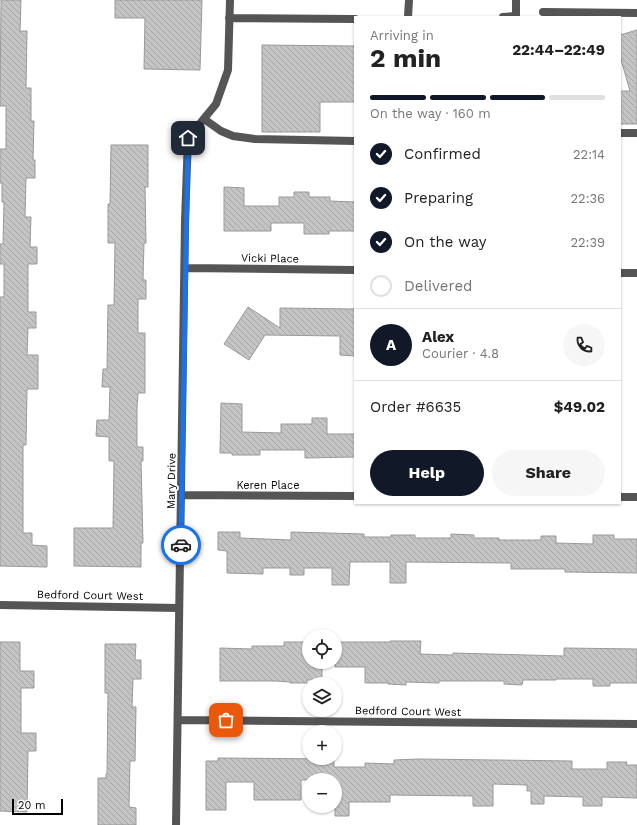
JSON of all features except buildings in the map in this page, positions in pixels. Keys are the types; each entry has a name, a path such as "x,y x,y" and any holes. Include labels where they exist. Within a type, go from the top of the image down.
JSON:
{"street":[{"path":"230,0 228,70 216,104 204,119 221,131 233,136 255,139 354,141"},
{"path":"408,0 408,16"},
{"path":"516,0 516,16"},
{"path":"543,12 637,13"},
{"path":"229,18 354,20"},
{"name":"Mary Drive","path":"176,825 188,138 204,119"},
{"path":"621,133 637,133"},
{"name":"Vicki Place","path":"185,268 354,270"},
{"path":"621,273 637,273"},
{"name":"Keren Place","path":"182,495 354,496"},
{"path":"621,497 637,497"},
{"name":"Bedford Court West","path":"0,605 179,608"},
{"name":"Bedford Court West","path":"178,720 637,724"}],"way so far":[{"path":"181,545 178,720 226,720"}],"route":[{"path":"181,545 185,221 188,138"}]}
